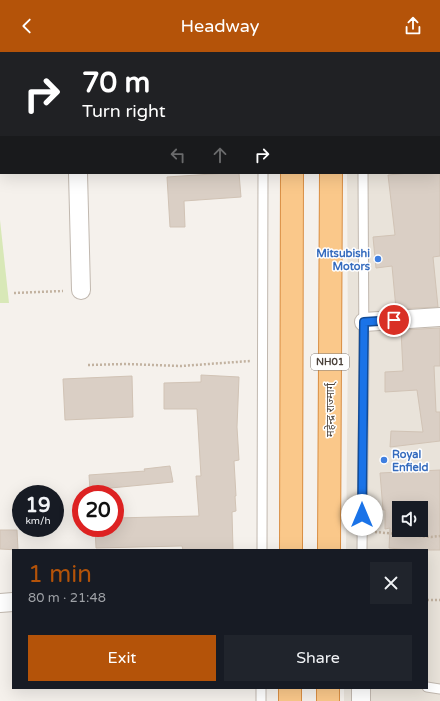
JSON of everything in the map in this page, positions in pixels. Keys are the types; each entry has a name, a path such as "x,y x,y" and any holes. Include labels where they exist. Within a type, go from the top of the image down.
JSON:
{"highway":[{"path":"291,549 292,174"},
{"name":"महेन्द्र राज्मार्ग्","path":"329,549 331,174"},
{"path":"290,689 290,701"},
{"path":"328,689 328,701"}],"street":[{"path":"78,174 81,290"},
{"path":"364,322 440,317"},
{"path":"0,603 12,602"},
{"path":"361,689 361,701"}],"lane":[{"path":"262,549 263,174"},
{"path":"362,549 364,322 363,174"},
{"path":"428,687 440,689"},
{"path":"261,689 261,701"}],"path":[{"path":"14,293 81,290"},
{"path":"88,365 126,364 181,366 262,360"},
{"path":"362,531 431,537 440,536"},
{"path":"428,600 440,600"}],"shaded area":[{"path":"347,174 440,174 440,701 344,701 344,689 428,689 428,549 346,549 348,344"}],"green space":[{"path":"0,220 9,303 0,303"}],"building":[{"path":"239,174 241,197 184,201 185,227 170,227 167,177"},
{"path":"440,174 440,256 433,257 438,307 396,309 392,266 376,268 373,237 395,235 388,175"},
{"path":"440,328 440,366 434,366 436,412 440,412 440,441 390,447 391,431 423,432 417,390 385,392 385,372 403,371 401,330"},
{"path":"201,375 239,377 237,427 239,460 234,461 236,511 232,512 233,549 183,549 182,546 96,548 95,537 124,537 124,518 199,516 196,476 201,476 197,409 164,409 164,383 201,382"},
{"path":"132,376 133,417 65,420 63,379"},
{"path":"170,466 173,482 124,487 124,485 90,485 89,475 145,471 144,469"},
{"path":"440,470 440,550 389,548 390,528 385,529 385,510 383,510 380,473"},
{"path":"0,530 12,530 12,537 17,537 18,549 0,549"}],"place":[{"name":"Mitsubishi Motors","path":"378,259"},
{"name":"Royal Enfield","path":"384,460"}],"route":[{"path":"362,515 364,322 394,320"}]}
